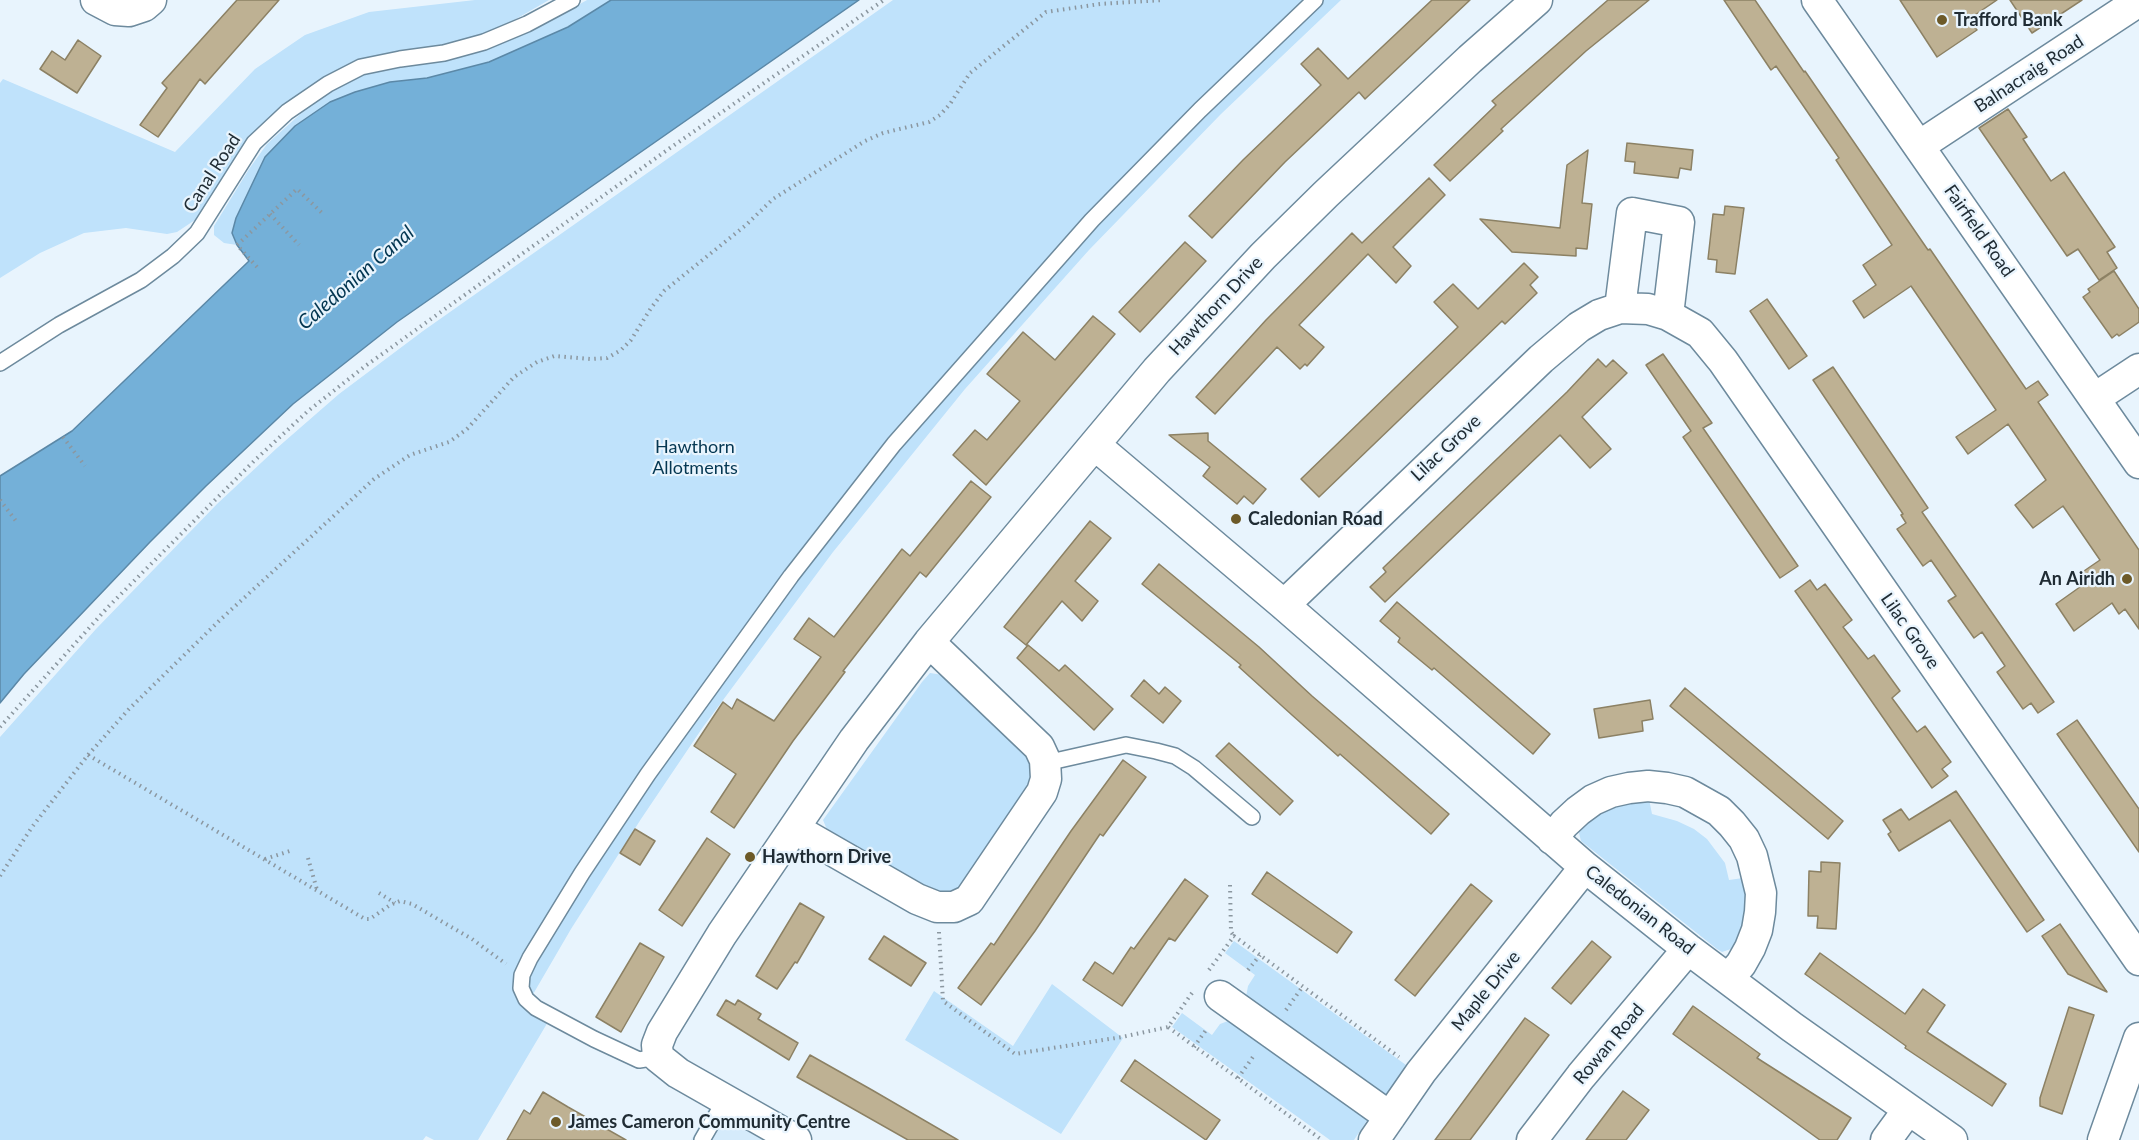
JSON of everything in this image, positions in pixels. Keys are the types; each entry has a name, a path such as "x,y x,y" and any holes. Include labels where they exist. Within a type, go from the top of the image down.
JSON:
{"street":[{"path":"96,0 115,10 129,11 144,6 151,0"},
{"name":"Hawthorn Drive","path":"658,1057 657,1045 662,1032 722,934 795,830 854,740 928,642 1157,370 1263,256 1470,59 1537,0"},
{"name":"Fairfield Road","path":"1817,0 2138,460"},
{"name":"Balnacraig Road","path":"1919,146 2139,1"},
{"path":"1620,308 1632,213 1679,222 1668,315"},
{"name":"Lilac Grove","path":"1284,605 1541,359 1579,327 1599,315 1620,308 1648,309 1668,315 1700,333 1723,361 2139,960"},
{"path":"2095,398 2139,369"},
{"name":"Caledonian Road","path":"1095,445 1284,605 1585,867 1728,979 1952,1140"},
{"path":"795,830 917,899 937,907 954,907 969,900 1042,792 1046,779 1046,763 1040,747 928,642"},
{"path":"1552,839 1564,824 1593,800 1611,792 1629,788 1648,786 1685,792 1719,811 1744,839 1755,865 1761,893 1757,930 1741,964 1728,979"},
{"name":"Maple Drive","path":"1223,997 1382,1129 1421,1072 1585,867"},
{"name":"Rowan Road","path":"1532,1140 1581,1076 1688,949"},
{"path":"2103,1140 2139,1038"},
{"path":"658,1057 678,1073 796,1140"},
{"path":"1886,1140 1908,1110"}],"lane":[{"name":"Canal Road","path":"0,363 59,325 141,280 173,256 197,232 254,143 287,112 328,84 361,67 444,53 484,42 527,24 572,0"},
{"path":"658,1057 639,1060 594,1039 536,1008 526,999 521,988 522,975 582,873 648,774 792,576 894,444 1092,220 1200,110 1314,0"},
{"path":"1046,763 1126,746 1156,751 1175,756 1194,768 1252,817"},
{"path":"702,1140 725,1100"}],"path":[{"path":"0,727 123,592 255,460 308,411 364,367 651,162 884,0"},
{"path":"1085,6 1089,0"},
{"path":"0,876 32,827 88,755 129,709 221,619 374,479 410,455 449,441 467,429 514,377 537,362 554,356 607,358 621,350 631,340 664,291 746,225 774,199 865,141 883,133 929,122 950,104 970,73 1046,12 1085,6 1163,0"},
{"path":"257,267 237,244 297,189 321,213"},
{"path":"270,214 298,245"},
{"path":"63,437 85,466"},
{"path":"0,500 16,521"},
{"path":"88,755 365,919 370,919 400,901 412,904 472,939 522,975"},
{"path":"264,859 293,850"},
{"path":"308,858 318,891"},
{"path":"1230,885 1231,932 1234,936"},
{"path":"379,893 395,903"},
{"path":"937,907 943,1001 1015,1054 1122,1037 1168,1027"},
{"path":"1194,1047 1223,997 1260,955"},
{"path":"1283,1015 1303,986"},
{"path":"1238,1078 1258,1050"}],"shaded area":[{"path":"709,1108 764,1140 691,1140"}],"green space":[{"path":"475,0 549,0 502,27 469,40 362,58 331,73 301,94 198,218 177,232 167,234 126,228 84,233 40,253 0,278 0,83 3,79 175,152 255,69 305,35 369,12"},
{"path":"587,0 611,0 568,27 489,62 427,78 390,82 330,102 232,233 237,245 224,243 214,235 214,226 267,144 307,108 334,89 362,75 463,56 493,46 532,31"},
{"name":"Hawthorn Allotments","path":"893,0 1341,0 1221,114 1089,250 965,389 833,552 703,727 571,929 532,996 555,1010 478,1140 434,1140 426,1136 423,1140 0,1140 0,737 96,629 217,504 339,394 423,331"},
{"path":"930,673 943,675 1025,749 1035,776 960,887 948,894 936,894 828,832 823,820"},
{"path":"1649,799 1652,814 1677,821 1694,829 1707,839 1725,863 1729,880 1743,878 1747,881 1749,915 1734,948 1722,952 1717,949 1581,841 1579,833 1582,824 1621,801"},
{"path":"1234,941 1406,1065 1385,1097 1246,997 1248,986 1255,975 1225,953"},
{"path":"1052,984 1123,1038 1061,1134 905,1040 934,991 1013,1046"},
{"path":"1182,1013 1212,1035 1220,1024 1234,1021 1368,1119 1354,1140 1330,1140 1172,1027"}],"water":[{"name":"Caledonian Canal","path":"611,0 859,0 397,322 293,404 150,542 24,674 0,703 0,476 72,431 249,261 237,245 232,233 236,218 265,157 295,126 330,102 390,82 427,78 489,62 568,27"}],"building":[{"path":"237,0 279,0 205,84 200,79 158,137 140,125 167,88 162,83"},
{"path":"1432,0 1470,0 1365,99 1359,92 1285,162 1212,238 1189,216 1321,85 1301,64 1318,48 1348,79"},
{"path":"1608,0 1649,0 1586,51 1501,129 1503,131 1450,181 1434,165 1496,105 1492,101"},
{"path":"1724,0 1755,0 2026,389 2038,381 2048,395 2038,402 2139,550 2139,629 2125,609 2119,614 2112,603 2074,631 2056,604 2087,582 2081,573 2100,560 2063,506 2033,528 2015,505 2046,480 2008,424 1968,454 1956,437 1996,410 1911,286 1864,318 1853,301 1876,285 1863,265 1892,245 1836,160 1839,158 1776,66 1771,70"},
{"name":"Trafford Bank","path":"1900,0 1997,0 1969,19 1977,30 1937,57"},
{"path":"2010,0 2082,0 2032,33"},
{"path":"78,40 101,56 77,93 40,69 52,51 65,60"},
{"path":"2008,109 2027,137 2023,139 2051,181 2064,172 2115,247 2107,252 2117,268 2099,280 2078,249 2067,256 1979,128"},
{"path":"1627,143 1693,150 1691,170 1680,168 1678,178 1634,173 1635,162 1625,161"},
{"path":"1588,150 1582,203 1592,204 1587,249 1576,248 1576,256 1512,252 1480,219 1560,228 1567,165"},
{"path":"1429,178 1445,195 1393,247 1411,266 1396,283 1368,254 1299,325 1324,347 1307,366 1305,364 1300,369 1277,347 1215,414 1196,397 1266,320 1352,233 1362,243"},
{"path":"1725,206 1744,208 1735,274 1716,272 1717,260 1708,259 1713,214 1724,215"},
{"path":"1185,242 1206,261 1140,332 1119,312"},
{"path":"1524,263 1538,277 1530,285 1537,293 1505,324 1502,321 1319,497 1301,479 1458,327 1434,302 1453,284 1478,309"},
{"path":"2114,271 2139,309 2139,322 2119,336 2117,334 2112,338 2083,297 2090,292 2088,289"},
{"path":"1767,299 1807,356 1789,369 1750,311"},
{"path":"1093,316 1115,334 986,485 953,455 975,430 987,440 1020,401 987,374 1023,332 1055,360"},
{"path":"1663,354 1712,423 1703,428 1798,566 1780,578 1683,437 1691,431 1646,365"},
{"path":"1598,359 1606,367 1613,360 1627,373 1582,417 1611,449 1590,468 1560,435 1385,602 1370,587 1386,572 1383,568 1567,392"},
{"path":"1833,367 1928,508 1922,512 2054,702 2038,713 2031,703 2023,709 1997,672 2005,666 1982,632 1974,638 1948,601 1956,596 1931,560 1923,566 1897,529 1906,523 1901,515 1903,514 1813,380"},
{"path":"1208,433 1208,441 1266,489 1253,504 1244,496 1237,504 1203,476 1210,467 1169,435"},
{"path":"971,481 991,497 926,577 920,572 843,671 845,672 793,741 734,828 711,812 736,774 694,746 723,702 732,709 737,699 774,721 821,657 794,639 809,618 834,637 902,549 910,556"},
{"path":"1090,521 1111,538 1075,581 1098,601 1082,621 1062,601 1026,645 1004,627"},
{"path":"1159,564 1259,647 1312,696 1449,814 1431,834 1340,754 1338,756 1239,667 1241,665 1142,584"},
{"path":"1810,580 1817,590 1825,584 1852,620 1843,627 1868,659 1874,655 1900,691 1892,698 1917,732 1925,726 1951,762 1942,769 1948,776 1932,788 1795,591"},
{"path":"1397,602 1550,734 1533,754 1434,668 1432,670 1398,642 1400,638 1380,621"},
{"path":"1028,645 1059,671 1065,665 1113,709 1094,730 1017,658"},
{"path":"1144,680 1159,694 1165,687 1181,701 1163,723 1131,696"},
{"path":"1685,688 1843,821 1828,839 1670,706"},
{"path":"1650,700 1653,719 1642,721 1643,731 1599,738 1594,709"},
{"path":"2077,720 2139,809 2139,852 2057,734"},
{"path":"1229,743 1293,801 1280,815 1216,756"},
{"path":"1123,760 1146,777 1103,836 1100,834 1035,931 981,1005 958,988 991,943 994,945 1071,831"},
{"path":"1956,791 2044,920 2027,932 1950,820 1899,851 1888,834 1891,832 1883,820 1901,809 1909,820"},
{"path":"635,829 655,841 640,865 620,853"},
{"path":"707,838 730,854 682,926 659,910"},
{"path":"1821,862 1840,863 1836,929 1817,928 1818,916 1808,916 1809,871 1821,872"},
{"path":"1267,872 1352,932 1337,953 1252,894"},
{"path":"1185,879 1208,896 1175,941 1169,938 1122,1006 1083,980 1095,962 1113,974 1131,947 1134,949"},
{"path":"1471,884 1492,901 1415,996 1395,980"},
{"path":"800,903 824,917 797,963 795,962 777,989 756,976"},
{"path":"2060,924 2107,992 2068,974 2042,936"},
{"path":"884,936 926,963 911,986 869,959"},
{"path":"1592,941 1611,957 1571,1004 1552,988"},
{"path":"640,943 664,957 621,1032 596,1017"},
{"path":"1820,953 1905,1014 1923,989 1945,1005 1927,1032 2006,1084 1992,1106 1905,1048 1906,1046 1805,974"},
{"path":"726,1000 735,1005 738,1000 761,1014 758,1019 798,1043 789,1060 717,1015"},
{"path":"1693,1006 1760,1054 1757,1058 1851,1118 1837,1140 1820,1140 1673,1034"},
{"path":"2069,1007 2094,1015 2062,1114 2040,1106 2040,1098"},
{"path":"1525,1018 1549,1035 1470,1140 1435,1140"},
{"path":"810,1055 958,1140 908,1140 797,1077"},
{"path":"1135,1060 1220,1120 1206,1140 1121,1081"},
{"path":"1623,1091 1649,1110 1626,1140 1586,1140"},
{"name":"James Cameron Community Centre","path":"543,1092 626,1140 507,1140 524,1110 530,1114"}],"place":[{"name":"Trafford Bank","path":"1942,20"},
{"name":"Caledonian Road","path":"1236,519"},
{"name":"An Airidh","path":"2127,579"},
{"name":"Hawthorn Drive","path":"750,857"},
{"name":"James Cameron Community Centre","path":"556,1122"}]}
